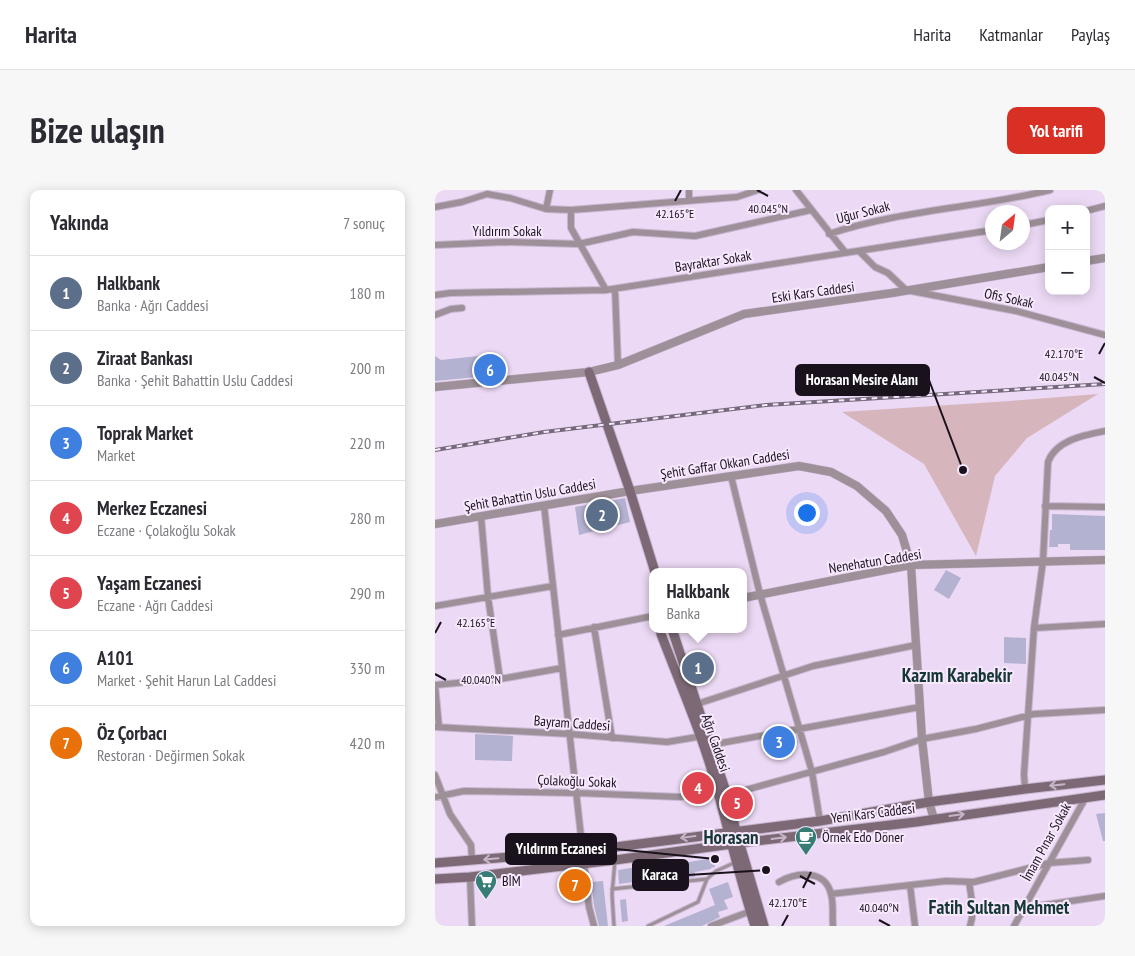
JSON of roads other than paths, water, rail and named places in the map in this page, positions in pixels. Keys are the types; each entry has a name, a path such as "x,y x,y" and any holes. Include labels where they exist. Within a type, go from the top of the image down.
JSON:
{"main road":[{"path":"589,372 630,491 654,568"},
{"name":"Ağrı Caddesi","path":"661,633 704,735 710,744 727,795 732,831"},
{"name":"Ağrı Caddesi","path":"672,633 697,704 716,785 765,926"},
{"name":"Yeni Kars Caddesi","path":"435,863 584,851 820,821 929,802 1105,780"},
{"name":"Yeni Kars Caddesi","path":"435,879 470,877 615,860 735,843 916,822 1105,795"},
{"name":"Ağrı Caddesi","path":"735,843 736,862 755,926"}],"street":[{"path":"546,210 550,190"},
{"path":"689,190 689,200"},
{"path":"435,207 462,202 487,194 510,198 546,210 571,210 737,197 758,190"},
{"path":"796,190 845,252"},
{"name":"Uğur Sokak","path":"829,234 846,228 914,213 1014,199 1050,190"},
{"path":"1090,210 1105,206"},
{"path":"571,210 571,228 606,290"},
{"name":"Yıldırım Sokak","path":"435,246 504,242 579,244 633,232 695,236 811,210"},
{"path":"1030,224 1045,221"},
{"name":"Bayraktar Sokak","path":"435,295 615,289 985,231"},
{"path":"859,251 875,267 888,273 906,290"},
{"path":"1090,260 1105,258"},
{"name":"Eski Kars Caddesi","path":"435,387 589,372 618,365 744,314 892,294 906,290 1045,268"},
{"path":"615,289 618,365"},
{"name":"Ofis Sokak","path":"906,290 1016,311 1105,335"},
{"path":"435,315 451,309 462,308"},
{"path":"1025,789 1024,774 1034,628 1043,560 1048,462 1051,454 1066,442 1105,431"},
{"name":"Şehit Gaffar Okkan Caddesi","path":"630,491 799,466 831,472 857,486 886,511 902,535 911,565 922,739 929,802 934,819"},
{"path":"731,476 760,594 812,772 820,821"},
{"name":"Şehit Bahattin Uslu Caddesi","path":"435,524 630,491"},
{"path":"544,505 589,907 594,926"},
{"path":"1045,506 1105,507"},
{"path":"481,516 488,597 500,679"},
{"name":"Nenehatun Caddesi","path":"747,597 911,565 1043,560 1105,560"},
{"path":"435,606 553,586"},
{"path":"558,634 649,617"},
{"path":"1034,628 1105,624"},
{"path":"594,627 612,738"},
{"path":"697,704 784,676 849,658 916,645"},
{"path":"437,727 435,685 500,679 562,668"},
{"path":"710,744 920,707"},
{"path":"727,795 884,752 922,739 976,729 1029,716 1105,710"},
{"name":"Bayram Caddesi","path":"437,727 570,734 667,742 704,735"},
{"path":"435,775 439,796 471,845 472,860"},
{"name":"Çolakoğlu Sokak","path":"439,796 463,791 681,797 716,785"},
{"name":"İmam Pınar Sokak","path":"1014,926 1086,797"},
{"path":"831,894 946,881 969,882 995,878 1049,863 1088,860"},
{"path":"779,882 790,876 803,874 815,875 825,881 831,894 833,926"},
{"path":"470,877 472,926"},
{"path":"969,882 972,910 970,926"},
{"path":"910,885 915,926"},
{"path":"1023,908 1105,896"},
{"path":"711,926 751,911"}],"lane":[{"path":"614,926 612,889 615,860"},
{"path":"612,889 707,878 716,871 736,862"},
{"path":"648,926 698,902 707,878"}],"railway":[{"path":"435,450 544,432 766,405 1105,384"}],"place":[{"name":"A101","path":"490,370"},
{"name":"Horasan Mesire Alanı","path":"963,470"},
{"name":"Ziraat Bankası","path":"602,515"},
{"name":"Halkbank","path":"698,668"},
{"name":"Toprak Market","path":"779,742"},
{"name":"Merkez Eczanesi","path":"698,788"},
{"name":"Yaşam Eczanesi","path":"737,803"},
{"name":"Örnek Edo Döner","path":"806,856"},
{"name":"Yıldırım Eczanesi","path":"715,859"},
{"name":"Karaca","path":"766,870"},
{"name":"Öz Çorbacı","path":"575,885"},
{"name":"BİM","path":"486,900"}],"district":[{"name":"Kazım Karabekir","path":"957,675"},
{"name":"Horasan","path":"731,837"},
{"name":"Fatih Sultan Mehmet","path":"999,907"}]}
